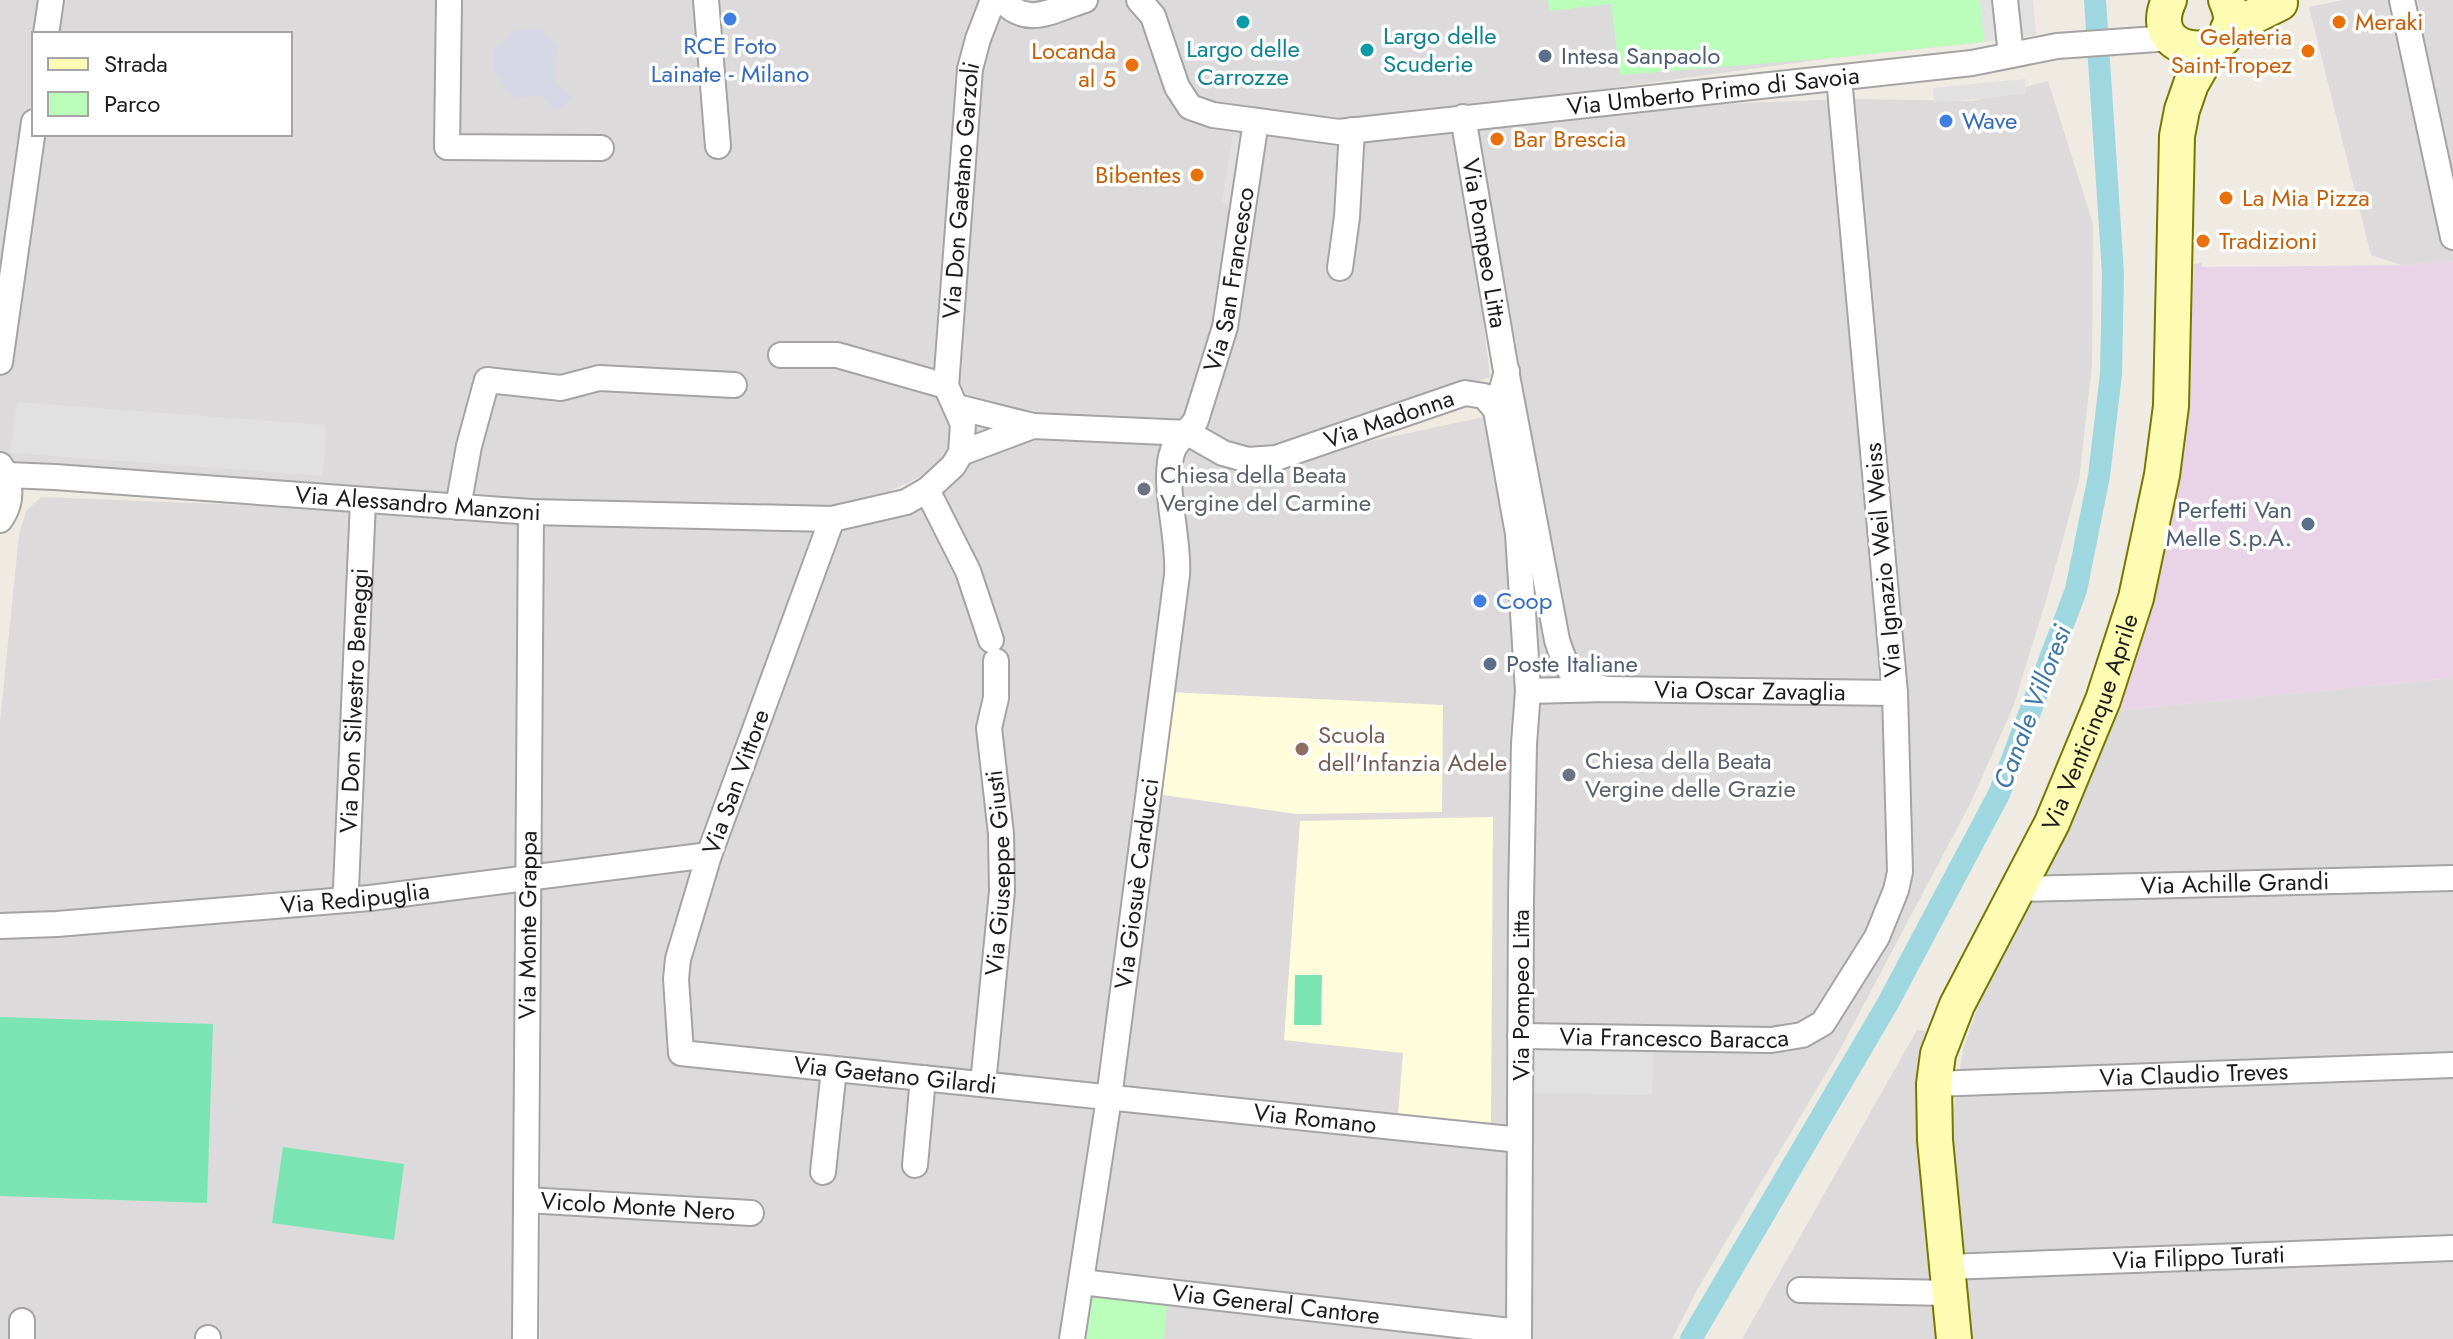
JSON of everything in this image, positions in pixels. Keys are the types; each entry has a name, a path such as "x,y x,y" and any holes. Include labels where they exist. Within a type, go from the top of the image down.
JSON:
{"street":[{"path":"46,32 51,0"},
{"path":"449,0 447,147 601,148"},
{"path":"706,0 718,146"},
{"name":"Via Don Gaetano Garzoli","path":"961,453 963,424 952,396 970,69 993,0"},
{"path":"1002,0 1017,13 1027,16 1085,0"},
{"name":"Via Umberto Primo di Savoia","path":"1139,0 1153,16 1184,101 1198,111 1323,130 1352,130 1972,63 2057,46 2200,29 2286,1"},
{"path":"2005,0 2011,55"},
{"path":"2402,0 2453,237"},
{"name":"Via Venticinque Aprile","path":"1954,1339 1935,1140 1934,1084 1938,1054 1952,1015 2052,823 2103,700 2136,598 2162,475 2171,406 2175,157 2200,29 2164,21 2168,1"},
{"name":"Via Ignazio Weil Weiss","path":"1823,1023 1877,937 1896,890 1901,851 1895,693 1839,78"},
{"name":"Via Pompeo Litta","path":"1463,117 1507,371 1505,412 1518,534 1528,691 1523,759 1519,1335"},
{"name":"Via San Francesco","path":"1188,433 1196,420 1225,327 1256,121"},
{"path":"1340,268 1347,217 1352,130"},
{"path":"0,362 32,136"},
{"path":"781,355 837,355 1033,426 1188,433"},
{"path":"458,507 469,446 487,380 561,388 599,378 734,385"},
{"name":"Via Madonna","path":"1188,433 1223,453 1248,460 1276,458 1465,393 1484,396 1505,412"},
{"name":"Via Pompeo Litta","path":"1505,412 1560,649"},
{"path":"935,483 961,453 1033,426"},
{"name":"Via Giosuè Carducci","path":"1072,1339 1109,1098 1177,575 1179,555 1171,498 1171,459 1174,447 1188,433"},
{"path":"0,520 9,500 3,470"},
{"name":"Via Alessandro Manzoni","path":"3,470 55,477 531,512 832,519 906,502 935,483"},
{"name":"Via Giuseppe Giusti","path":"935,483 994,651 996,698 989,728 1001,834 1002,891 983,1084"},
{"name":"Via Don Silvestro Beneggi","path":"343,900 347,872 363,501"},
{"name":"Via Monte Grappa","path":"525,1339 531,512"},
{"name":"Via San Vittore","path":"681,1053 676,979 678,959 709,855 832,519"},
{"path":"1526,651 1535,655 1560,649"},
{"name":"Via Oscar Zavaglia","path":"1560,649 1567,668 1575,677 1586,684 1606,689"},
{"name":"Via Oscar Zavaglia","path":"1528,691 1606,689 1895,693"},
{"name":"Via Redipuglia","path":"0,926 394,896 709,855"},
{"name":"Via Achille Grandi","path":"2019,889 2453,878"},
{"name":"Via Francesco Baracca","path":"1520,1036 1771,1040 1802,1035 1823,1023"},
{"name":"Via Gaetano Gilardi","path":"681,1053 1109,1098"},
{"name":"Via Claudio Treves","path":"1934,1084 2453,1065"},
{"path":"823,1172 834,1069"},
{"path":"915,1165 923,1078"},
{"name":"Via Romano","path":"1109,1098 1520,1140"},
{"name":"Vicolo Monte Nero","path":"526,1200 751,1213"},
{"name":"Via Filippo Turati","path":"1800,1290 2453,1248"},
{"name":"Via General Cantore","path":"1081,1282 1519,1335"}],"shaded area":[{"path":"0,0 989,0 967,63 956,408 948,464 831,518 527,508 0,469"},
{"path":"995,0 1980,0 1984,42 1832,58 1458,109 1490,377 1276,456 1040,420 947,388 973,68"},
{"path":"1980,0 2033,0 2036,35 1984,42"},
{"path":"2343,0 2453,0 2453,261 2402,265 2371,255 2309,7"},
{"path":"541,29 557,46 556,81 572,98 557,112 542,96 512,98 493,67 494,51 515,30"},
{"path":"2025,79 2026,94 1934,103 1933,88"},
{"path":"2048,81 2093,224 2092,365 2079,480 2047,597 2013,707 1970,804 1837,1055 1698,1288 1672,1339 540,1339 543,521 833,522 916,484 951,464 959,406 1039,425 1144,435 1278,461 1520,411 1465,114 1849,99 1973,101"},
{"path":"1233,134 1246,142 1235,211 1222,201"},
{"name":"Perfetti Van Melle S.p.A.","path":"2453,261 2453,678 2111,711 2186,265 2402,265"},
{"path":"17,402 326,425 323,476 10,453"},
{"path":"41,497 524,516 511,1339 0,1339 0,722 19,535 26,511"},
{"path":"2453,678 2453,1339 1966,1339 1949,1141 1963,1049 1978,1007 2029,902 2111,711"},
{"name":"Scuola dell'Infanzia Adele","path":"1168,692 1443,705 1442,812 1297,814 1156,794"},
{"path":"1493,817 1491,1123 1398,1115 1403,1053 1284,1040 1300,821"},
{"path":"1917,1030 1932,1032 1942,1339 1742,1339"},
{"path":"1534,1046 1653,1048 1652,1095 1533,1094"}],"green space":[{"path":"1548,0 1980,0 1984,42 1620,75 1611,4 1550,11"},
{"path":"1295,975 1322,975 1321,1025 1294,1025"},
{"path":"0,1017 213,1024 207,1203 0,1196"},
{"path":"283,1147 404,1164 394,1240 272,1223"},
{"path":"1088,1296 1167,1306 1164,1339 1082,1339"}],"waterway":[{"name":"Canale Villoresi","path":"1691,1339 1888,1003 1999,794 2076,590 2099,476 2111,374 2113,273 2095,0"}],"place":[{"name":"RCE Foto Lainate - Milano","path":"730,19"},
{"name":"Largo delle Carrozze","path":"1243,22"},
{"name":"Meraki","path":"2339,22"},
{"name":"Largo delle Scuderie","path":"1367,50"},
{"name":"Gelateria Saint-Tropez","path":"2308,51"},
{"name":"Intesa Sanpaolo","path":"1545,56"},
{"name":"Locanda al 5","path":"1132,65"},
{"name":"Wave","path":"1946,121"},
{"name":"Bar Brescia","path":"1497,139"},
{"name":"Bibentes","path":"1197,175"},
{"name":"La Mia Pizza","path":"2226,198"},
{"name":"Tradizioni","path":"2203,241"},
{"name":"Chiesa della Beata Vergine del Carmine","path":"1144,489"},
{"name":"Perfetti Van Melle S.p.A.","path":"2308,524"},
{"name":"Coop","path":"1480,601"},
{"name":"Poste Italiane","path":"1490,664"},
{"name":"Scuola dell'Infanzia Adele","path":"1302,749"},
{"name":"Chiesa della Beata Vergine delle Grazie","path":"1569,775"}]}
